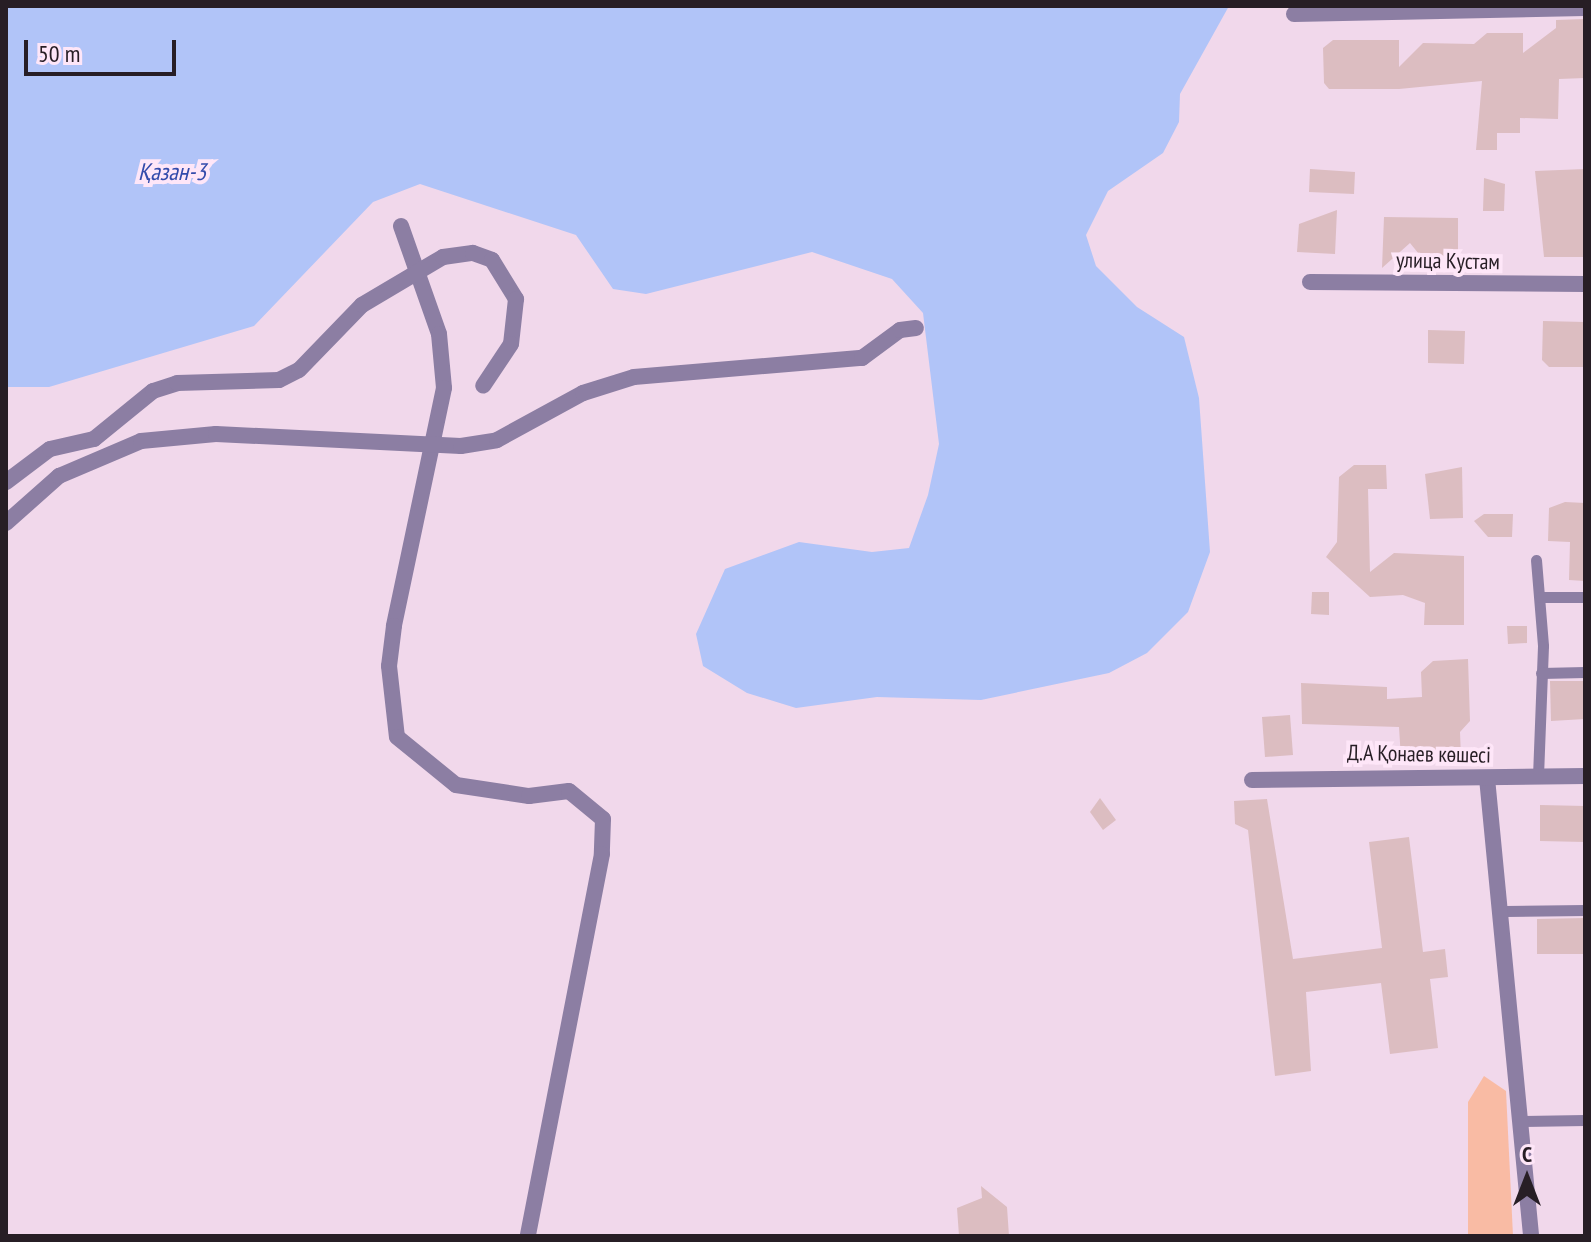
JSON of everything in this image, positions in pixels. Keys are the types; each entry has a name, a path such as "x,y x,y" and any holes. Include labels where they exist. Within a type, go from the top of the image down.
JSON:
{"street":[{"path":"1294,14 1585,8"},
{"path":"401,226 439,334 444,388 428,447 389,666 397,737 456,785 529,796 569,791 603,819 602,854 534,1231"},
{"path":"6,482 50,449 94,439 153,391 177,383 279,380 299,370 362,305 443,257 473,253 507,275 516,327 483,386"},
{"name":"улица Кустам","path":"1310,282 1585,284"},
{"path":"6,523 59,476 141,441 216,434 428,447 497,440 583,393 634,377 862,358 900,330 916,328"},
{"name":"Д.А Қонаев көшесі","path":"1252,780 1585,776"},
{"path":"1487,778 1505,911 1531,1236"}],"lane":[{"path":"1536,560 1541,597 1538,777"},
{"path":"1541,597 1585,597"},
{"path":"1541,673 1585,672"},
{"path":"1505,911 1585,910"},
{"path":"1523,1121 1585,1120"}],"shaded area":[{"path":"1484,1076 1506,1091 1513,1236 1468,1236 1468,1102"}],"water":[{"name":"Қазан-3","path":"6,6 1229,6 1180,94 1179,122 1163,153 1108,191 1086,235 1096,266 1137,307 1184,337 1199,398 1210,552 1188,612 1147,653 1109,673 981,700 877,697 796,708 747,693 703,666 696,634 725,569 799,542 872,552 909,548 928,495 939,444 923,313 892,279 812,252 646,294 613,289 576,235 420,184 373,202 254,326 49,387 6,387"}],"building":[{"path":"1584,19 1585,78 1559,79 1558,119 1520,118 1520,133 1497,133 1497,150 1476,150 1482,81 1399,89 1329,89 1324,83 1323,48 1333,40 1399,40 1399,67 1423,43 1474,44 1487,33 1523,33 1523,53 1556,28 1556,20"},
{"path":"1310,169 1355,172 1354,194 1309,192"},
{"path":"1585,169 1585,257 1544,257 1535,171"},
{"path":"1484,178 1505,184 1504,211 1483,211"},
{"path":"1337,210 1335,254 1297,252 1299,224"},
{"path":"1384,217 1458,218 1458,254 1423,259 1410,243 1382,268"},
{"path":"1543,321 1585,322 1585,367 1549,367 1542,360"},
{"path":"1428,330 1465,331 1464,364 1428,363"},
{"path":"1354,465 1386,465 1387,489 1368,489 1370,572 1394,553 1464,556 1464,625 1424,625 1425,603 1403,595 1370,597 1326,557 1337,542 1339,477"},
{"path":"1462,467 1463,518 1430,519 1425,474"},
{"path":"1565,502 1585,503 1585,581 1569,580 1570,542 1548,541 1549,508"},
{"path":"1484,514 1513,514 1512,537 1488,537 1474,521"},
{"path":"1312,592 1329,592 1329,615 1311,614"},
{"path":"1507,626 1527,626 1527,643 1508,644"},
{"path":"1468,659 1470,721 1460,732 1461,757 1401,759 1399,727 1302,724 1301,683 1387,687 1387,699 1422,697 1421,672 1433,661"},
{"path":"1550,681 1585,681 1585,719 1551,721"},
{"path":"1290,715 1293,755 1265,757 1262,717"},
{"path":"1100,798 1116,820 1103,830 1090,812"},
{"path":"1267,799 1293,959 1382,948 1369,842 1409,837 1423,952 1445,949 1448,977 1430,979 1438,1048 1390,1054 1381,983 1306,992 1311,1071 1275,1076 1248,830 1235,824 1234,801"},
{"path":"1540,805 1585,806 1585,842 1540,841"},
{"path":"1585,918 1585,954 1537,954 1537,919"},
{"path":"981,1186 1007,1207 1009,1236 959,1236 957,1208 982,1198"}]}
